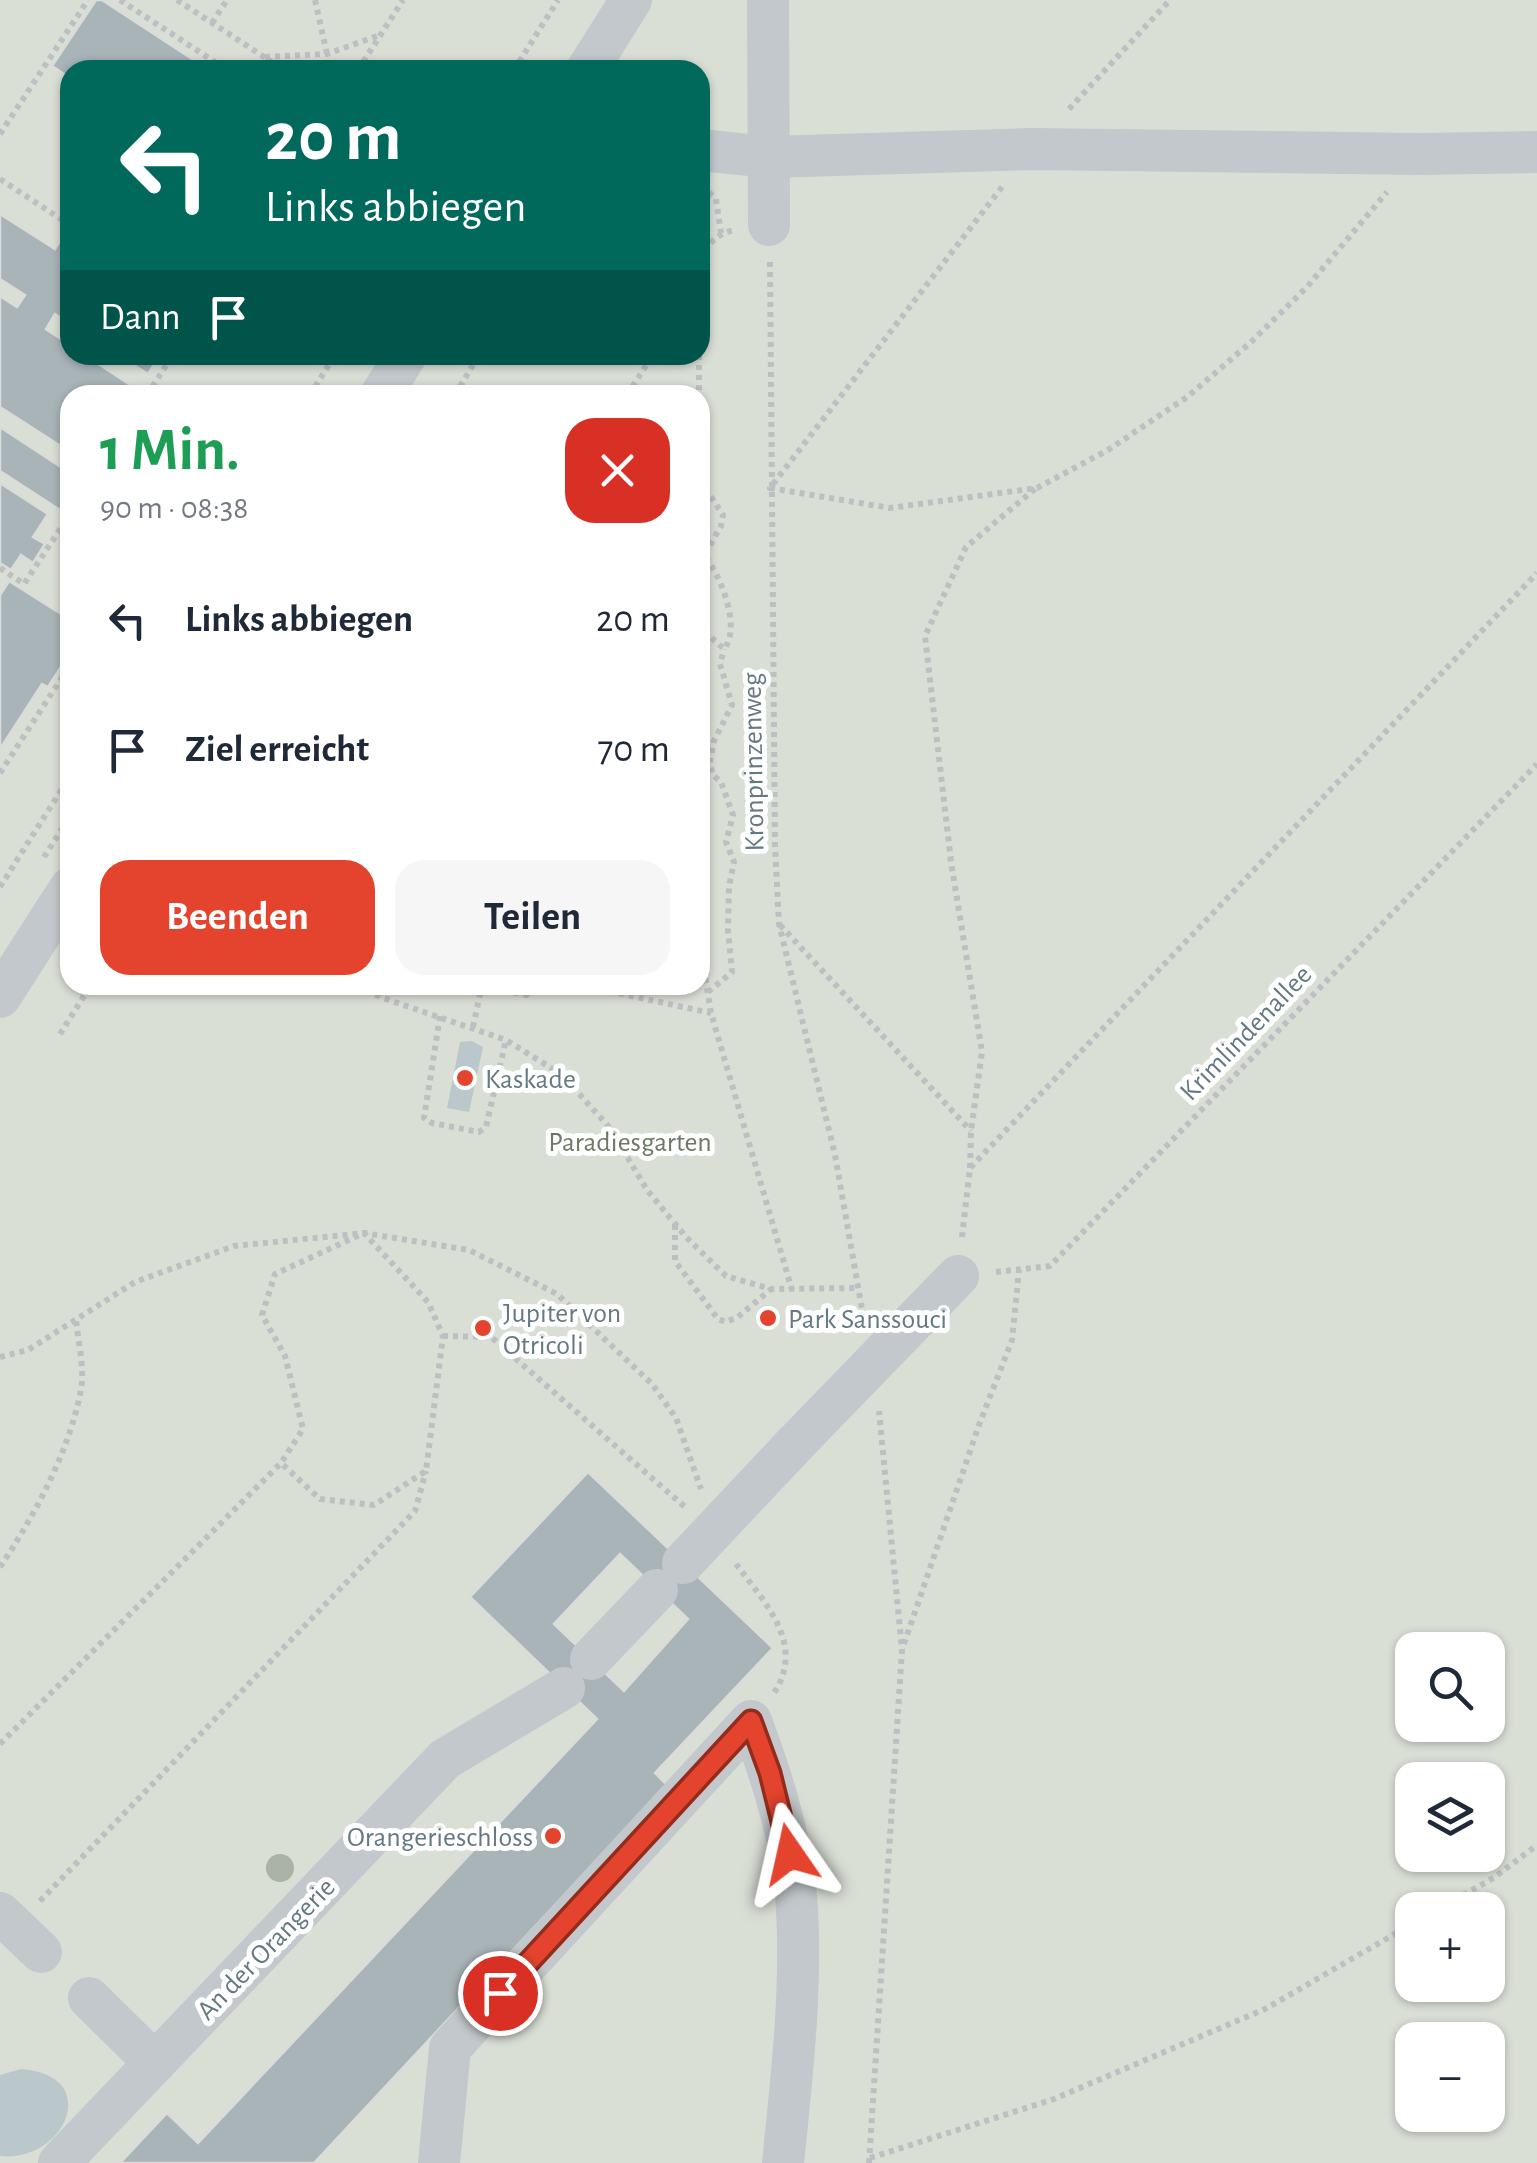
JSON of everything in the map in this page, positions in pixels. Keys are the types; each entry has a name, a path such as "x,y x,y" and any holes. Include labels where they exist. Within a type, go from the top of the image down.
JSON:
{"street":[{"path":"592,60 631,0"},
{"path":"768,0 769,225"},
{"path":"710,151 769,158 1031,150 1537,152"},
{"path":"0,997 60,904"},
{"name":"An der Orangerie","path":"72,2159 155,2063 445,1759 577,1673 958,1276"},
{"path":"439,2163 450,2048 751,1721 784,1821 795,1887 796,1988 783,2163"},
{"path":"89,1998 155,2063"}],"path":[{"path":"0,134 88,0"},
{"path":"120,0 212,60"},
{"path":"177,0 269,60"},
{"path":"212,23 227,0"},
{"path":"315,0 327,54"},
{"path":"364,60 403,0"},
{"path":"520,60 558,0"},
{"path":"1037,488 890,508 770,488 1031,150 1170,0"},
{"path":"264,57 327,54 380,34"},
{"path":"958,1276 982,1052 951,862 925,636 966,547 1037,488 1108,450 1187,397 1250,343 1306,287 1419,154"},
{"path":"0,179 60,218"},
{"path":"710,195 716,199 721,233"},
{"name":"Kronprinzenweg","path":"769,225 779,924 835,1155 859,1288 792,1291"},
{"path":"710,495 724,515 710,544"},
{"path":"0,568 24,584 60,529"},
{"path":"710,563 732,612 730,642 720,664 732,705 714,741 710,760 712,774 721,782 733,814 726,842 734,862 728,930 732,972 710,990"},
{"path":"970,1168 1537,573"},
{"path":"710,636 724,648"},
{"path":"0,773 60,680"},
{"name":"Krimlindenallee","path":"958,1276 1050,1266 1537,764"},
{"path":"0,887 60,792"},
{"path":"779,924 971,1131"},
{"path":"60,1034 85,995"},
{"path":"376,995 506,1040 561,1074 610,1128 646,1190 726,1276 792,1291 708,995"},
{"path":"473,1027 480,995"},
{"path":"627,995 711,1013"},
{"path":"440,1016 424,1118 432,1123 479,1132 486,1127 506,1040"},
{"path":"676,1224 674,1261 698,1298 718,1319 726,1322 738,1317 771,1289"},
{"path":"19,1931 415,1511 426,1470 443,1336 428,1302 364,1233"},
{"path":"0,1744 282,1463 303,1430 285,1356 262,1315 275,1274 364,1233"},
{"path":"0,1357 28,1350 136,1282 234,1246 364,1233 468,1250 557,1294 652,1384 676,1418 713,1532"},
{"path":"902,1650 978,1425 1012,1340 1019,1270"},
{"path":"0,1567 21,1536 60,1456 82,1386 76,1320"},
{"path":"443,1336 491,1337 713,1532 781,1625 787,1652 781,1683 751,1721"},
{"path":"880,1422 902,1650 870,2161 1054,2100 1265,2009 1395,1934"},
{"path":"282,1463 320,1499 374,1505 426,1470"},
{"path":"1469,1892 1537,1845"}],"green space":[{"name":"Park Sanssouci","path":"0,0 1537,0 1537,2163 0,2163"}],"shaded area":[{"name":"Kaskade","path":"472,1041 483,1047 469,1112 447,1108 460,1042"},
{"path":"21,2069 47,2075 62,2086 68,2101 66,2117 57,2133 42,2146 23,2155 0,2156 0,2075"}],"building":[{"path":"96,0 102,0 194,60 60,60 60,71 52,66"},
{"path":"0,214 55,249 60,241 60,317 55,314 46,329 60,338 60,365 100,365 130,385 60,385 60,446 0,407 0,296 17,307 25,295 0,279"},
{"path":"134,365 154,365 148,374"},
{"path":"0,427 60,466 60,510 0,471"},
{"path":"0,483 48,514 33,537 45,544 33,563 21,555 11,570 0,563"},
{"path":"9,581 60,613 60,668 48,687 42,684 0,749 0,595"},
{"name":"Orangerieschloss","path":"588,1472 773,1648 655,1773 667,1785 314,2163 120,2163 167,2113 198,2143 597,1719 470,1597","holes":["620,1554 688,1619 624,1691 554,1624"]}],"place":[{"name":"Kaskade","path":"465,1078"},
{"name":"Park Sanssouci","path":"768,1318"},
{"name":"Jupiter von Otricoli","path":"483,1328"},
{"name":"Orangerieschloss","path":"553,1836"}],"route":[{"path":"500,1993 751,1721 770,1773 790,1854"}],"park label":[{"name":"Paradiesgarten","path":"630,1141"}]}
